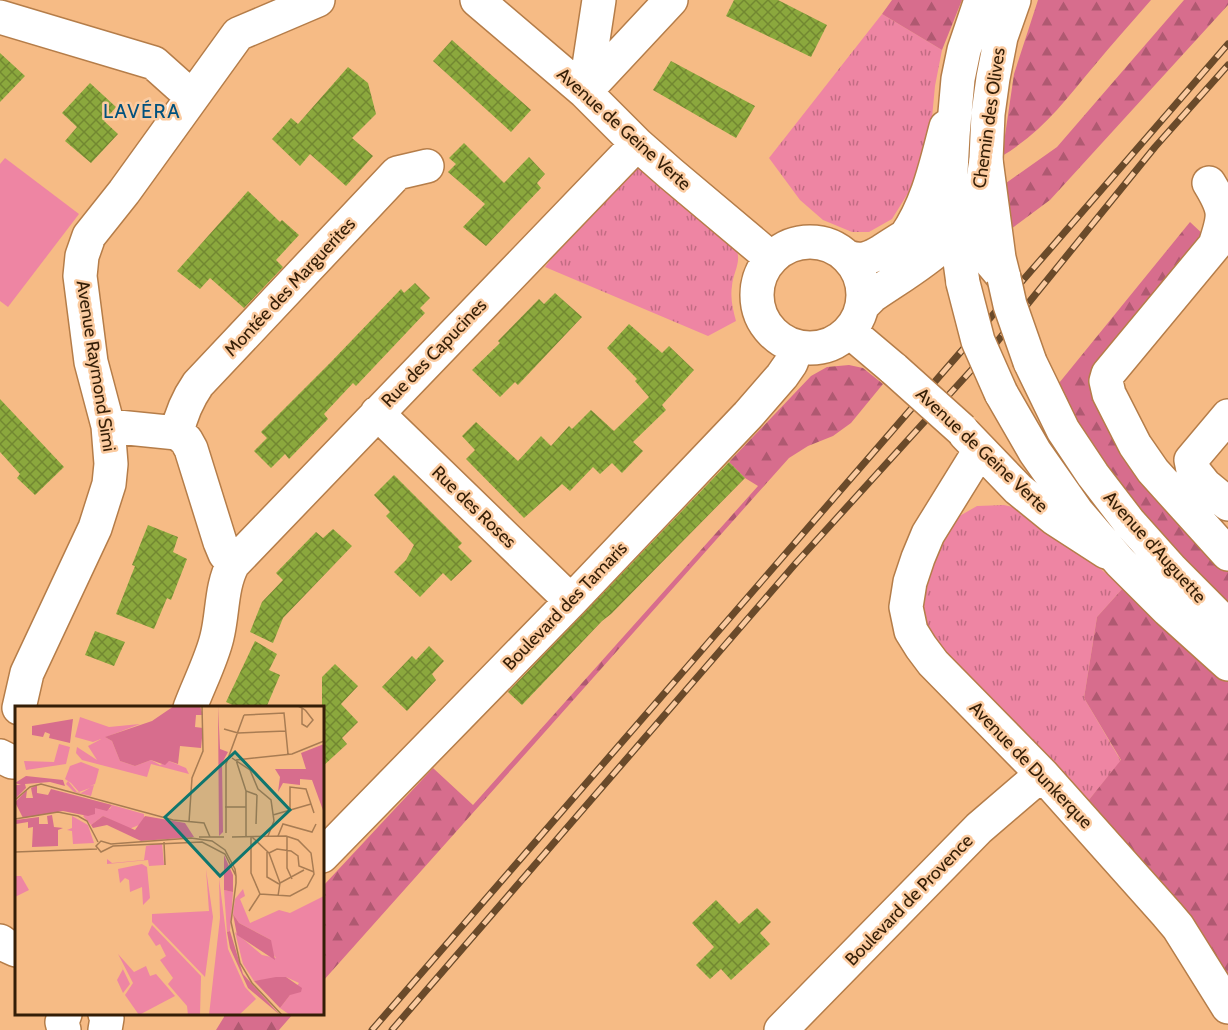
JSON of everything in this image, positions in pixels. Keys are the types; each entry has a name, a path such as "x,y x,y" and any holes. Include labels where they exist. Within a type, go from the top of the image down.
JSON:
{"street":[{"name":"Avenue Raymond Simi","path":"19,706 27,673 95,528 109,484 111,464 108,426 92,362 80,276 82,256 89,236 124,192 238,34 318,0"},
{"name":"Avenue de Geine Verte","path":"477,0 585,92 637,144 771,258"},
{"path":"585,92 599,0"},
{"path":"585,92 671,0"},
{"name":"Chemin des Olives","path":"905,237 914,225 931,184 964,51 981,0"},
{"name":"Chemin des Olives","path":"856,317 872,296 930,258 947,243 973,209 980,191 986,160 988,114 1001,37 1014,0"},
{"path":"0,17 154,63 192,98"},
{"name":"Chemin des Olives","path":"956,232 950,190 958,79"},
{"name":"Rue des Capucines","path":"233,564 637,144"},
{"name":"Avenue d'Auguette","path":"986,160 996,260 1030,362 1063,430 1093,475 1129,522 1172,570 1228,626"},
{"name":"Montée des Marguerites","path":"177,433 180,416 198,384 397,173 427,165"},
{"path":"1209,183 1221,203 1223,222 1215,245 1108,374 1106,381 1109,394 1130,435 1153,471 1228,554"},
{"path":"848,257 859,271 865,289 856,317 841,340 825,347 808,349 787,343 776,336 764,322 757,306 757,288 762,272 771,258 797,243 814,242 833,248 856,260 869,258 929,226 948,227 996,260"},
{"name":"Avenue d'Auguette","path":"956,232 963,283 978,341 1001,393 1035,452 1077,512 1120,562 1168,610 1228,664"},
{"name":"Avenue de Geine Verte","path":"856,317 894,369 971,440 1017,489 1055,519 1120,562"},
{"name":"Boulevard des Tamaris","path":"324,854 571,601 772,388 791,363 797,347"},
{"name":"Rue des Roses","path":"377,413 571,601"},
{"path":"1228,416 1191,460 1193,470 1205,485 1228,504"},
{"path":"108,426 177,433 186,440 191,449 220,542 225,554 233,564 227,575 216,640 191,706"},
{"name":"Avenue de Dunkerque","path":"971,440 946,507 928,534 910,582 906,607 911,630 933,663 1042,774 1178,927 1228,1007"},
{"name":"Avenue de Dunkerque","path":"946,507 971,493 1017,489"},
{"path":"0,756 15,762"},
{"name":"Boulevard de Provence","path":"781,1030 979,828 1042,774"},
{"path":"0,941 15,950"},
{"path":"64,1030 65,1015"}],"green space":[{"path":"892,0 962,0 942,50 882,14"},
{"path":"1038,0 1151,0 1052,116 1029,137 1002,156 1014,74"},
{"path":"1184,0 1228,0 1228,5 1050,200 1007,232 999,188 1057,147"},
{"path":"882,14 942,50 935,86 930,139 910,190 892,219 869,232 852,232 823,220 800,200 769,158"},
{"path":"5,158 79,214 8,307 0,301 0,164"},
{"path":"635,162 737,251 738,260 731,295 736,321 708,336 545,267 551,259 546,254"},
{"path":"1190,222 1206,237 1099,370 1228,566 1228,604 1115,489 1055,388"},
{"path":"849,365 863,368 883,384 851,423 833,436 808,446 789,458 324,980 324,885 433,768 473,805 758,486 745,478 729,462 811,376 827,367"},
{"path":"1004,505 1025,510 1048,524 1123,588 1097,617 1084,698 1121,761 1088,801 937,648 922,625 917,602 926,568 956,518 977,506"},
{"path":"1123,588 1185,646 1228,682 1228,984 1088,801 1121,760 1084,698 1097,617"},
{"path":"224,1015 292,1015 279,1030 216,1030"}],"building":[{"path":"734,0 778,0 827,25 811,57 726,16"},
{"path":"452,40 531,110 511,132 433,61"},
{"path":"0,53 25,76 0,102"},
{"path":"671,61 755,106 736,138 653,90"},
{"path":"348,67 368,83 376,114 352,138 373,156 346,186 310,154 300,166 272,139 291,118 298,124"},
{"path":"90,83 116,107 104,121 118,134 91,163 65,141 77,127 62,113"},
{"path":"464,143 504,183 529,157 545,174 537,183 541,188 486,246 463,227 485,204 448,172 456,164 449,158"},
{"path":"248,191 280,222 282,220 299,235 276,260 283,267 244,308 210,278 200,289 177,271"},
{"path":"415,283 430,298 420,308 425,313 356,386 353,383 324,414 328,419 289,459 285,454 271,468 254,451 267,438 261,432 401,289 404,293"},
{"path":"555,293 582,317 518,385 515,382 500,397 472,370 500,343 498,341 539,299 544,304"},
{"path":"629,324 662,353 669,346 694,370 662,405 666,410 633,442 643,451 622,473 612,463 600,474 593,467 570,491 562,484 524,518 466,459 475,450 462,436 476,422 518,461 541,436 551,446 569,426 572,429 591,410 614,431 649,397 635,381 637,379 607,348"},
{"path":"0,399 64,467 35,495 17,478 20,474 0,452"},
{"path":"729,462 745,478 522,705 508,692"},
{"path":"394,475 462,543 458,547 472,561 451,581 443,573 420,597 394,572 406,560 414,545 386,516 390,512 374,495"},
{"path":"148,525 178,537 173,552 187,559 171,600 167,598 154,629 116,614"},
{"path":"333,529 352,546 283,618 273,643 250,632 262,602 283,580 276,573 316,532 323,538"},
{"path":"95,631 125,642 114,666 85,655"},
{"path":"255,641 277,654 269,670 280,675 267,706 235,706 226,702"},
{"path":"429,646 444,661 432,674 436,680 407,711 382,687 412,656 416,660"},
{"path":"335,664 358,686 341,704 358,722 342,738 347,744 324,765 324,706 322,706 322,677"},
{"path":"716,900 739,924 757,908 771,922 760,933 770,944 731,980 721,969 710,979 696,965 714,947 692,923"}],"railway":[{"path":"372,1030 1228,44"},
{"path":"392,1030 796,563 996,343 1155,147 1228,65"}],"district":[{"name":"LAVÉRA","path":"142,111"}]}
